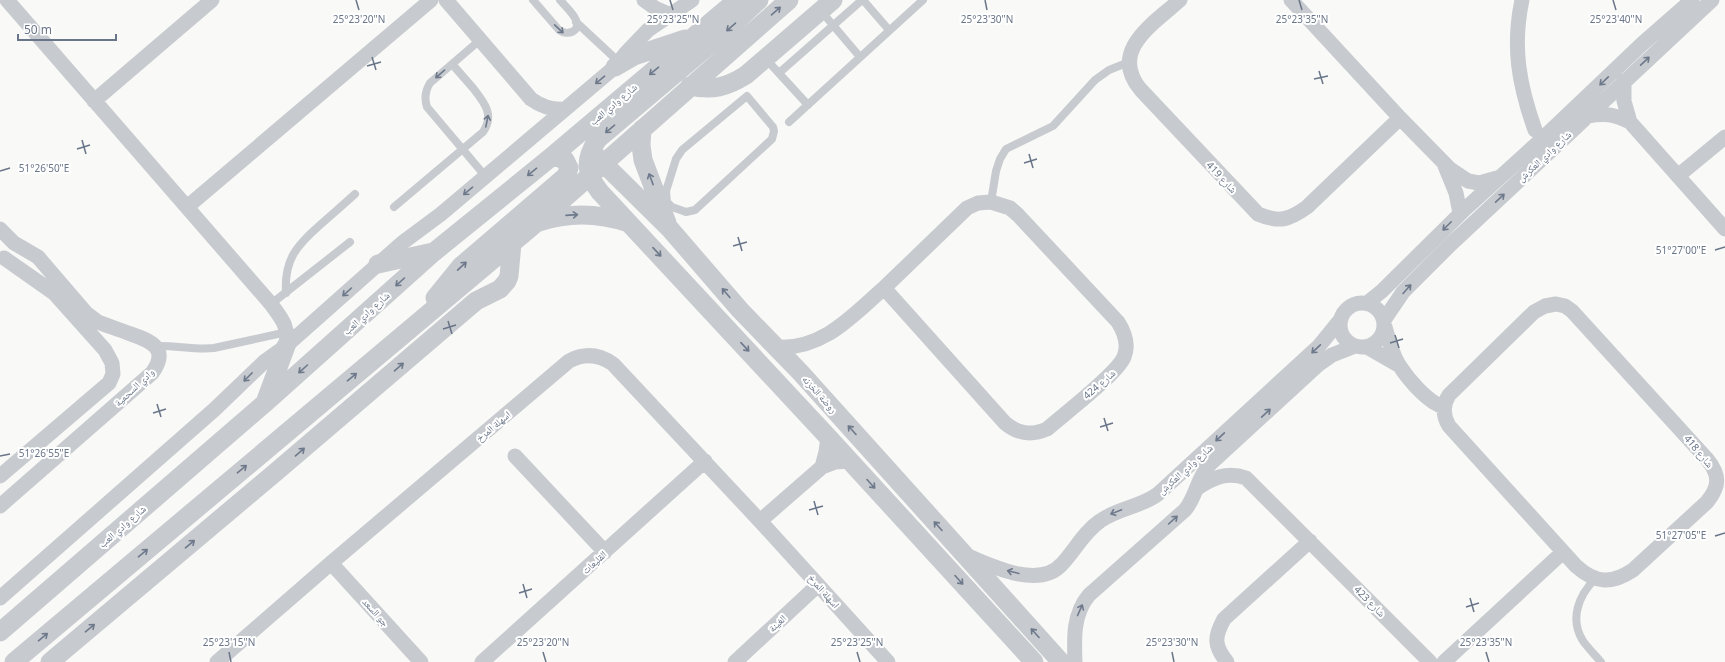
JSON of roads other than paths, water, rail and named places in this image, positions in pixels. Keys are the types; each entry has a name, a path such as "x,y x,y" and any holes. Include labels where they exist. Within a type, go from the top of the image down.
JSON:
{"street":[{"path":"7,0 271,304 285,332 265,403"},
{"path":"94,102 212,0"},
{"path":"187,207 431,0"},
{"path":"446,0 531,99 543,107 550,109 565,109"},
{"path":"643,0 655,8 671,15"},
{"path":"643,0 648,30"},
{"path":"285,332 309,326 378,264 486,177 617,65 648,30 692,0"},
{"name":"شارع وادي العب","path":"2,630 265,403 434,252 550,158 737,0"},
{"path":"597,157 598,139 727,30 759,0"},
{"path":"789,0 642,129 597,157 588,160 589,176 600,192 828,437 1034,662"},
{"path":"1129,62 1135,43 1141,35 1180,0"},
{"path":"1291,0 1400,118 1450,169 1468,181 1490,181 1500,177"},
{"path":"1522,0 1516,39 1518,61 1528,108 1535,130"},
{"name":"شارع وادي العكرش","path":"1367,303 1382,291 1460,213 1692,0"},
{"name":"شارع وادي العكرش","path":"1384,324 1404,292 1425,269 1712,0"},
{"path":"690,86 702,89 725,87 741,89 765,58 827,5"},
{"path":"617,65 634,56 696,35"},
{"name":"شارع 419","path":"1129,62 1130,73 1141,90 1245,202 1258,214 1268,218 1280,220 1293,216 1307,207 1400,118"},
{"path":"1624,81 1624,101 1630,122"},
{"path":"531,99 538,114 539,131"},
{"path":"1587,116 1605,113 1615,115 1630,122 1679,175 1725,229"},
{"path":"642,129 640,145 643,160 670,229"},
{"path":"1679,175 1725,137"},
{"name":"روضة الخزنه","path":"564,145 597,157 670,229 740,310 800,372 1061,662"},
{"path":"421,319 444,285 461,266 566,176 569,168 565,160 557,157 550,158"},
{"path":"1442,162 1453,184 1460,213"},
{"path":"14,662 535,224 589,176"},
{"name":"شارع 424","path":"777,347 793,347 809,344 833,332 884,288 968,208 978,203 991,202 1010,208 1018,215 1118,322 1126,339 1124,357 1119,365 1047,429 1030,434 1021,433 1008,426 884,288"},
{"path":"535,224 561,216 589,215 610,218 630,224"},
{"path":"0,229 18,246 38,256 86,313 92,318 98,322 149,340 156,346"},
{"path":"50,662 476,302 504,285 509,276 512,243"},
{"path":"2,260 18,246"},
{"path":"378,264 434,252"},
{"name":"وادي السحمية","path":"0,476 109,383 113,374 112,363 104,350 54,293 2,260"},
{"path":"1400,366 1345,338 1342,332 1341,319 1348,308 1360,303 1367,303 1378,309 1400,366 1426,398 1444,407 1444,416 1449,426 1563,552 1585,574 1595,579"},
{"name":"شارع 418","path":"1444,407 1449,395 1534,312 1545,306 1556,304 1565,306 1572,311 1707,458 1721,481 1707,502 1633,570 1622,578 1609,581 1595,579"},
{"path":"724,325 740,310"},
{"name":"شارع وادي العكرش","path":"964,555 986,564 1024,575 1043,576 1054,572 1062,565 1092,526 1120,510 1149,500 1158,494 1319,346 1341,319"},
{"path":"0,598 215,409 265,361 285,332 296,324 309,326"},
{"path":"1075,662 1076,620 1084,601 1185,510 1190,504 1200,477 1209,465 1319,364 1332,355 1379,340 1384,324"},
{"path":"800,372 800,360 804,348 809,344"},
{"name":"وادي السحمية","path":"0,506 152,373 159,360 156,346"},
{"name":"اسهلة المرخ","path":"218,662 331,563 562,366 576,358 592,355 599,356 613,364 705,461 888,662"},
{"path":"277,471 286,433"},
{"path":"822,467 828,437"},
{"path":"515,456 605,552"},
{"name":"القليعات","path":"482,662 705,461"},
{"path":"760,521 822,467 835,462 850,461"},
{"name":"شارع 423","path":"1196,489 1221,476 1238,475 1246,478 1310,540 1430,662"},
{"path":"1227,662 1221,654 1216,640 1218,629 1224,619 1310,540"},
{"path":"1444,662 1563,552"},
{"name":"جو السعد","path":"331,563 421,662"},
{"name":"الغينة","path":"735,662 818,584"}],"lane":[{"path":"533,0 563,33 568,34 573,32 576,27 576,22"},
{"path":"560,0 576,22 617,65"},
{"path":"779,73 862,0 890,30"},
{"path":"789,122 922,0"},
{"path":"827,5 833,25 860,57"},
{"path":"480,40 427,87 425,97 431,111 486,177"},
{"path":"765,58 808,105"},
{"path":"991,202 1000,158 1006,149 1053,126 1095,80 1109,70 1129,62"},
{"path":"394,207 463,150 486,128 488,122 488,110 482,100 452,64"},
{"path":"741,89 773,128 774,132 772,139 695,210 686,212 672,207 667,202 665,194 678,155 741,89"},
{"path":"286,293 286,272 294,252 308,236 355,194"},
{"path":"271,304 350,242"},
{"path":"156,346 175,346 202,349 214,348 285,332"},
{"path":"1595,579 1580,599 1576,618 1579,633 1583,641 1601,662"}]}
